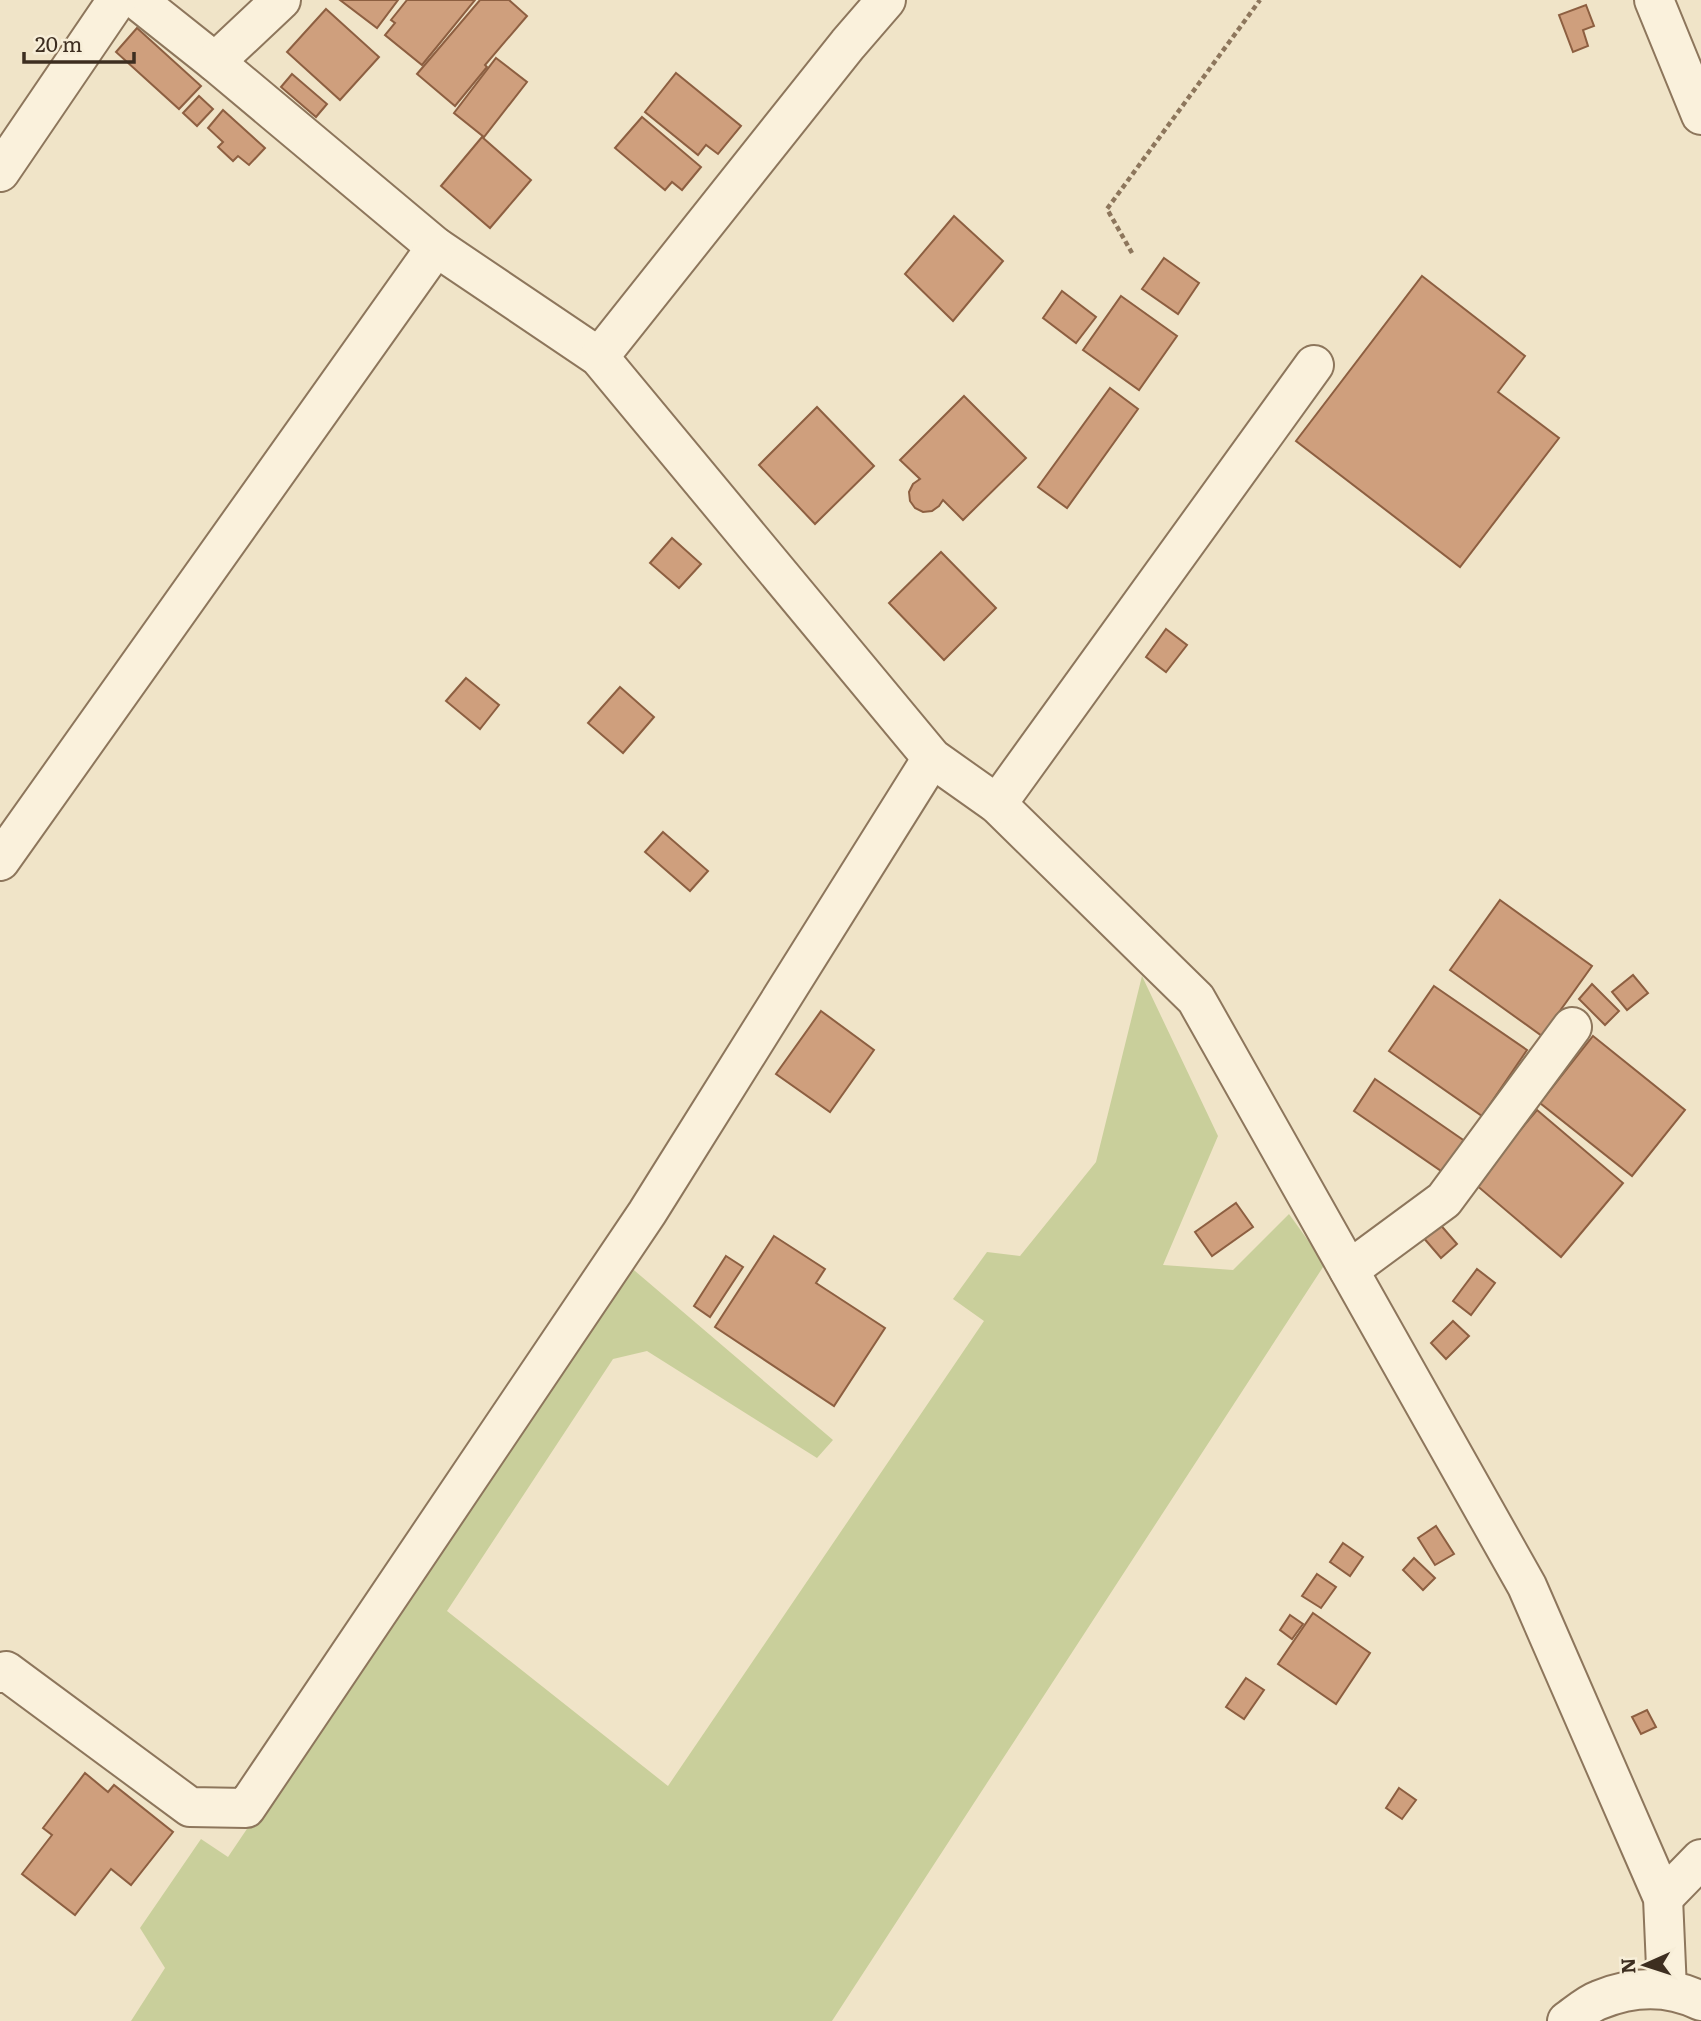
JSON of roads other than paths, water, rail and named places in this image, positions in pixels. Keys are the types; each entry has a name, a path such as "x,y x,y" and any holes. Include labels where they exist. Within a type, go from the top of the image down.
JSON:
{"street":[{"path":"0,172 117,0"},
{"path":"137,0 436,247 599,357 932,758 997,804 1196,999 1527,1586 1663,1898 1684,1996 1649,1988 1631,1990 1597,2000 1567,2021"},
{"path":"215,62 281,0"},
{"path":"599,357 886,0"},
{"path":"1654,0 1701,115"},
{"path":"0,861 436,247"},
{"path":"997,804 1314,365"},
{"path":"0,1673 6,1671 190,1807 246,1808 647,1213 932,758"},
{"path":"1349,1270 1444,1200 1572,1027"},
{"path":"1663,1898 1701,1859"}]}
